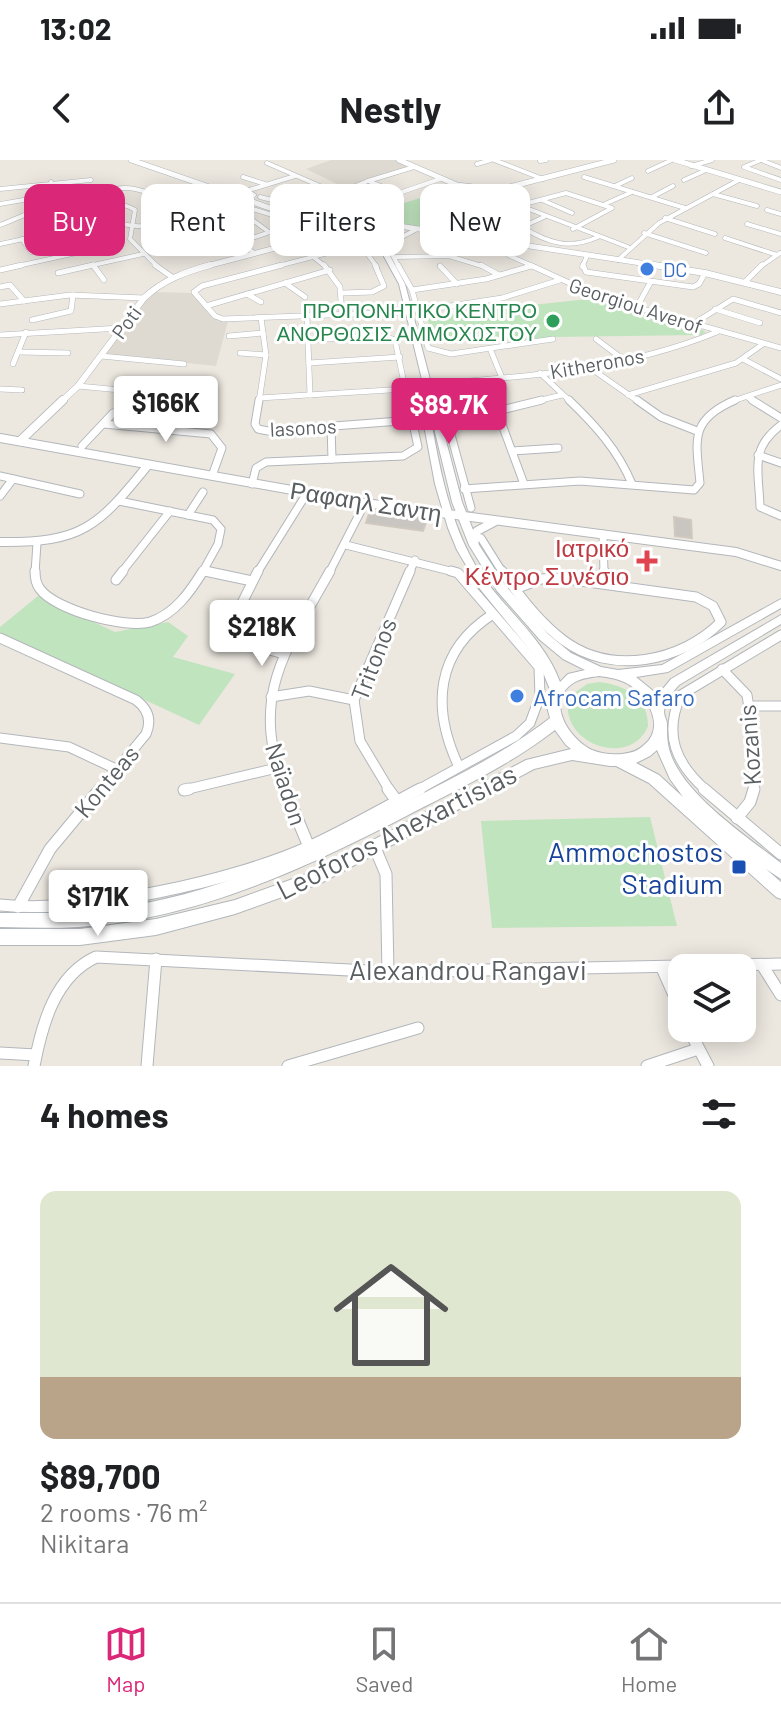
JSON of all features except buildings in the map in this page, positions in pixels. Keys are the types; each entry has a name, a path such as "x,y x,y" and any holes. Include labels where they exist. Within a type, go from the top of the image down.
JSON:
{"main road":[{"path":"380,256 411,312"},
{"path":"384,256 395,269 411,312 447,514 473,571 497,604 542,653 550,668 557,691 553,711 555,722 574,746 631,765 654,779 733,853 781,892"},
{"path":"423,384 462,516 501,588 544,637 567,656 599,671 616,674 641,674 664,669 781,603"},
{"path":"659,710 662,697 675,682 781,619"},
{"path":"557,691 574,676 599,671"},
{"path":"616,674 643,687 659,710 662,755 676,778 712,814 781,872"},
{"name":"Leoforos Anexartisias","path":"0,920 96,919 177,902 267,876 359,836 512,754 555,722"},
{"path":"610,760 644,754 660,736"},
{"name":"Leoforos Anexartisias","path":"0,937 80,937 156,927 235,907 316,878 531,764 572,754 610,760"}],"street":[{"path":"131,160 270,208"},
{"path":"401,161 411,160"},
{"path":"477,164 492,160 543,179"},
{"path":"589,160 599,163"},
{"path":"401,161 440,179 487,190 510,189 614,160"},
{"path":"648,171 674,160 739,180 780,186"},
{"path":"691,166 712,160"},
{"path":"780,186 744,167 761,160 781,168"},
{"path":"267,163 315,184"},
{"path":"360,184 414,167"},
{"path":"684,180 704,171"},
{"path":"254,189 295,176"},
{"path":"243,177 267,185"},
{"path":"584,177 685,208"},
{"path":"615,186 632,178"},
{"path":"404,190 440,179"},
{"path":"0,189 91,180"},
{"path":"618,260 628,247 664,218 739,180"},
{"path":"368,181 376,184"},
{"path":"0,204 58,194 51,182"},
{"path":"125,186 181,205 181,210 164,222 125,225"},
{"path":"651,197 673,186"},
{"path":"605,204 632,192"},
{"path":"530,203 562,193 574,194 605,204 611,210 573,229"},
{"path":"713,194 757,206"},
{"path":"260,197 270,200"},
{"path":"541,199 572,213"},
{"path":"125,204 135,210 130,239 141,252"},
{"path":"254,210 285,216 292,221 288,226 254,236"},
{"path":"767,210 781,214"},
{"path":"530,211 628,247"},
{"path":"0,225 24,214"},
{"path":"544,217 522,227 570,247 582,246 598,237"},
{"path":"664,218 715,234"},
{"path":"254,222 269,232"},
{"path":"747,224 781,234"},
{"name":"Poti","path":"404,227 420,230"},
{"path":"417,229 387,244 412,290 411,312 426,345 432,351 451,354 491,351 553,339"},
{"path":"644,233 706,253"},
{"path":"725,238 779,253"},
{"path":"0,244 22,239 24,242"},
{"name":"Poti","path":"530,248 705,273 781,292"},
{"path":"745,282 779,253"},
{"path":"58,273 141,254"},
{"path":"0,270 63,256"},
{"path":"146,256 172,277"},
{"name":"Poti","path":"20,441 78,386 144,298 172,277 240,256"},
{"path":"342,315 343,293 339,280 312,256 196,288 194,292 218,318 233,319 342,315 411,312 497,299 560,280"},
{"path":"343,293 375,292 384,285 369,256"},
{"path":"396,257 420,256"},
{"path":"456,256 477,262 499,275"},
{"name":"Georgiou Averof","path":"511,256 590,293 781,348"},
{"path":"587,256 582,268 586,272 650,283 693,287 699,284 705,273"},
{"path":"93,265 104,280"},
{"path":"440,266 457,284"},
{"path":"412,290 457,284 532,266"},
{"path":"206,306 330,270"},
{"path":"285,283 305,297"},
{"path":"637,307 650,283"},
{"path":"0,287 10,285 24,301"},
{"path":"247,294 261,302"},
{"path":"32,320 71,311 73,295"},
{"path":"0,304 73,295 144,298"},
{"path":"693,324 729,300 739,300 781,313"},
{"path":"715,309 760,323"},
{"path":"307,316 310,395"},
{"name":"Iasonos","path":"261,318 266,355 255,424 260,430 413,420"},
{"path":"0,335 121,328"},
{"path":"13,364 26,332"},
{"name":"Kitheronos","path":"423,384 589,367 670,349 717,332"},
{"path":"229,336 263,333"},
{"path":"252,484 255,470 263,463 403,456 414,452 418,443 397,343 386,337 309,340"},
{"path":"596,339 624,360"},
{"path":"628,395 743,359 763,344"},
{"path":"491,351 502,378"},
{"path":"19,352 68,353"},
{"path":"240,353 266,355"},
{"path":"101,356 184,364"},
{"path":"309,363 400,357"},
{"path":"743,359 781,379"},
{"path":"589,367 667,420 697,431"},
{"path":"540,373 617,450 632,484"},
{"path":"464,489 587,481 697,489 700,483 697,431 707,415 781,385"},
{"path":"78,386 196,398 192,408"},
{"path":"0,389 22,390"},
{"path":"259,398 406,389"},
{"path":"471,508 445,413 497,411 562,395"},
{"path":"747,397 781,418"},
{"path":"497,411 524,484"},
{"path":"82,446 113,413"},
{"path":"104,424 211,434 221,441 223,451 212,476"},
{"path":"781,425 762,440 758,455 761,509 781,516"},
{"path":"331,426 332,459"},
{"name":"Ραφαηλ Σαντη","path":"0,438 365,503 736,552 781,566"},
{"path":"512,451 558,448"},
{"path":"758,455 781,463"},
{"path":"0,542 37,543 66,539 85,532 100,522 148,465"},
{"path":"0,476 80,494"},
{"path":"0,496 13,479"},
{"path":"188,515 203,492"},
{"path":"284,654 234,640 227,633 252,581 307,493"},
{"path":"37,543 36,579 42,592 100,620 120,626 144,623 171,611 182,603 204,571 222,536 221,529 213,520 119,501"},
{"name":"Naïadon","path":"309,847 277,768 270,737 271,697 284,654 346,545 365,503"},
{"path":"116,580 170,511"},
{"path":"497,521 480,528 477,542 515,589 569,644 586,652 647,662 661,658 721,622 713,606 701,599 604,583 552,578 515,589"},
{"path":"603,534 604,583"},
{"path":"0,905 18,907 90,902 169,890 309,847 521,733 536,714 539,667 454,571 346,545"},
{"name":"Tritonos","path":"396,800 357,736 354,700 415,560"},
{"path":"204,571 252,581"},
{"path":"459,767 444,736 441,692 465,633 473,624 493,614"},
{"path":"722,669 781,635"},
{"name":"Konteas","path":"0,638 145,707 149,717 148,728 44,858 18,907"},
{"name":"Kozanis","path":"722,669 745,691 750,706 754,790 746,809 737,818 686,773 677,760 679,699 722,669"},
{"path":"271,697 309,691 354,700"},
{"path":"750,706 781,706"},
{"path":"0,738 69,747 116,769"},
{"path":"184,790 277,768"},
{"path":"737,818 781,854"},
{"path":"375,848 386,874 388,972"},
{"name":"Alexandrou Rangavi","path":"35,1060 54,1001 70,971 82,961 96,957 388,972 781,964"},
{"path":"147,1066 156,959"},
{"path":"762,965 781,995"},
{"path":"662,968 668,982"},
{"path":"288,1066 418,1028"},
{"path":"695,1042 708,1066"},
{"path":"647,1066 698,1049"},
{"path":"0,1053 35,1060"}],"shaded area":[{"path":"331,160 397,160 410,167 357,184 337,184 306,169"},
{"path":"152,292 193,293 218,321 228,321 216,366 110,355 106,352"}],"green space":[{"path":"420,198 420,230 404,228 404,203"},
{"name":"ΠΡΟΠΟΝΗΤΙΚΟ ΚΕΝΤΡΟ ΑΝΟΡΘΩΣΙΣ ΑΜΜΟΧΩΣΤΟΥ","path":"598,298 706,332 701,335 552,337 512,344 507,337 432,339 427,316"},
{"path":"38,596 115,632 168,622 188,636 173,657 235,674 199,725 0,633 0,627"},
{"path":"599,682 626,690 644,707 648,726 639,739 626,746 612,748 584,738 574,727 568,713 569,697 587,684"},
{"path":"650,817 677,926 492,928 481,821"}],"place":[{"name":"DC","path":"647,269"},
{"name":"ΠΡΟΠΟΝΗΤΙΚΟ ΚΕΝΤΡΟ ΑΝΟΡΘΩΣΙΣ ΑΜΜΟΧΩΣΤΟΥ","path":"553,321"},
{"name":"Ιατρικό Κέντρο Συνέσιο","path":"647,561"},
{"name":"Afrocam Safaro","path":"517,696"},
{"name":"Ammochostos Stadium","path":"739,867"}]}
